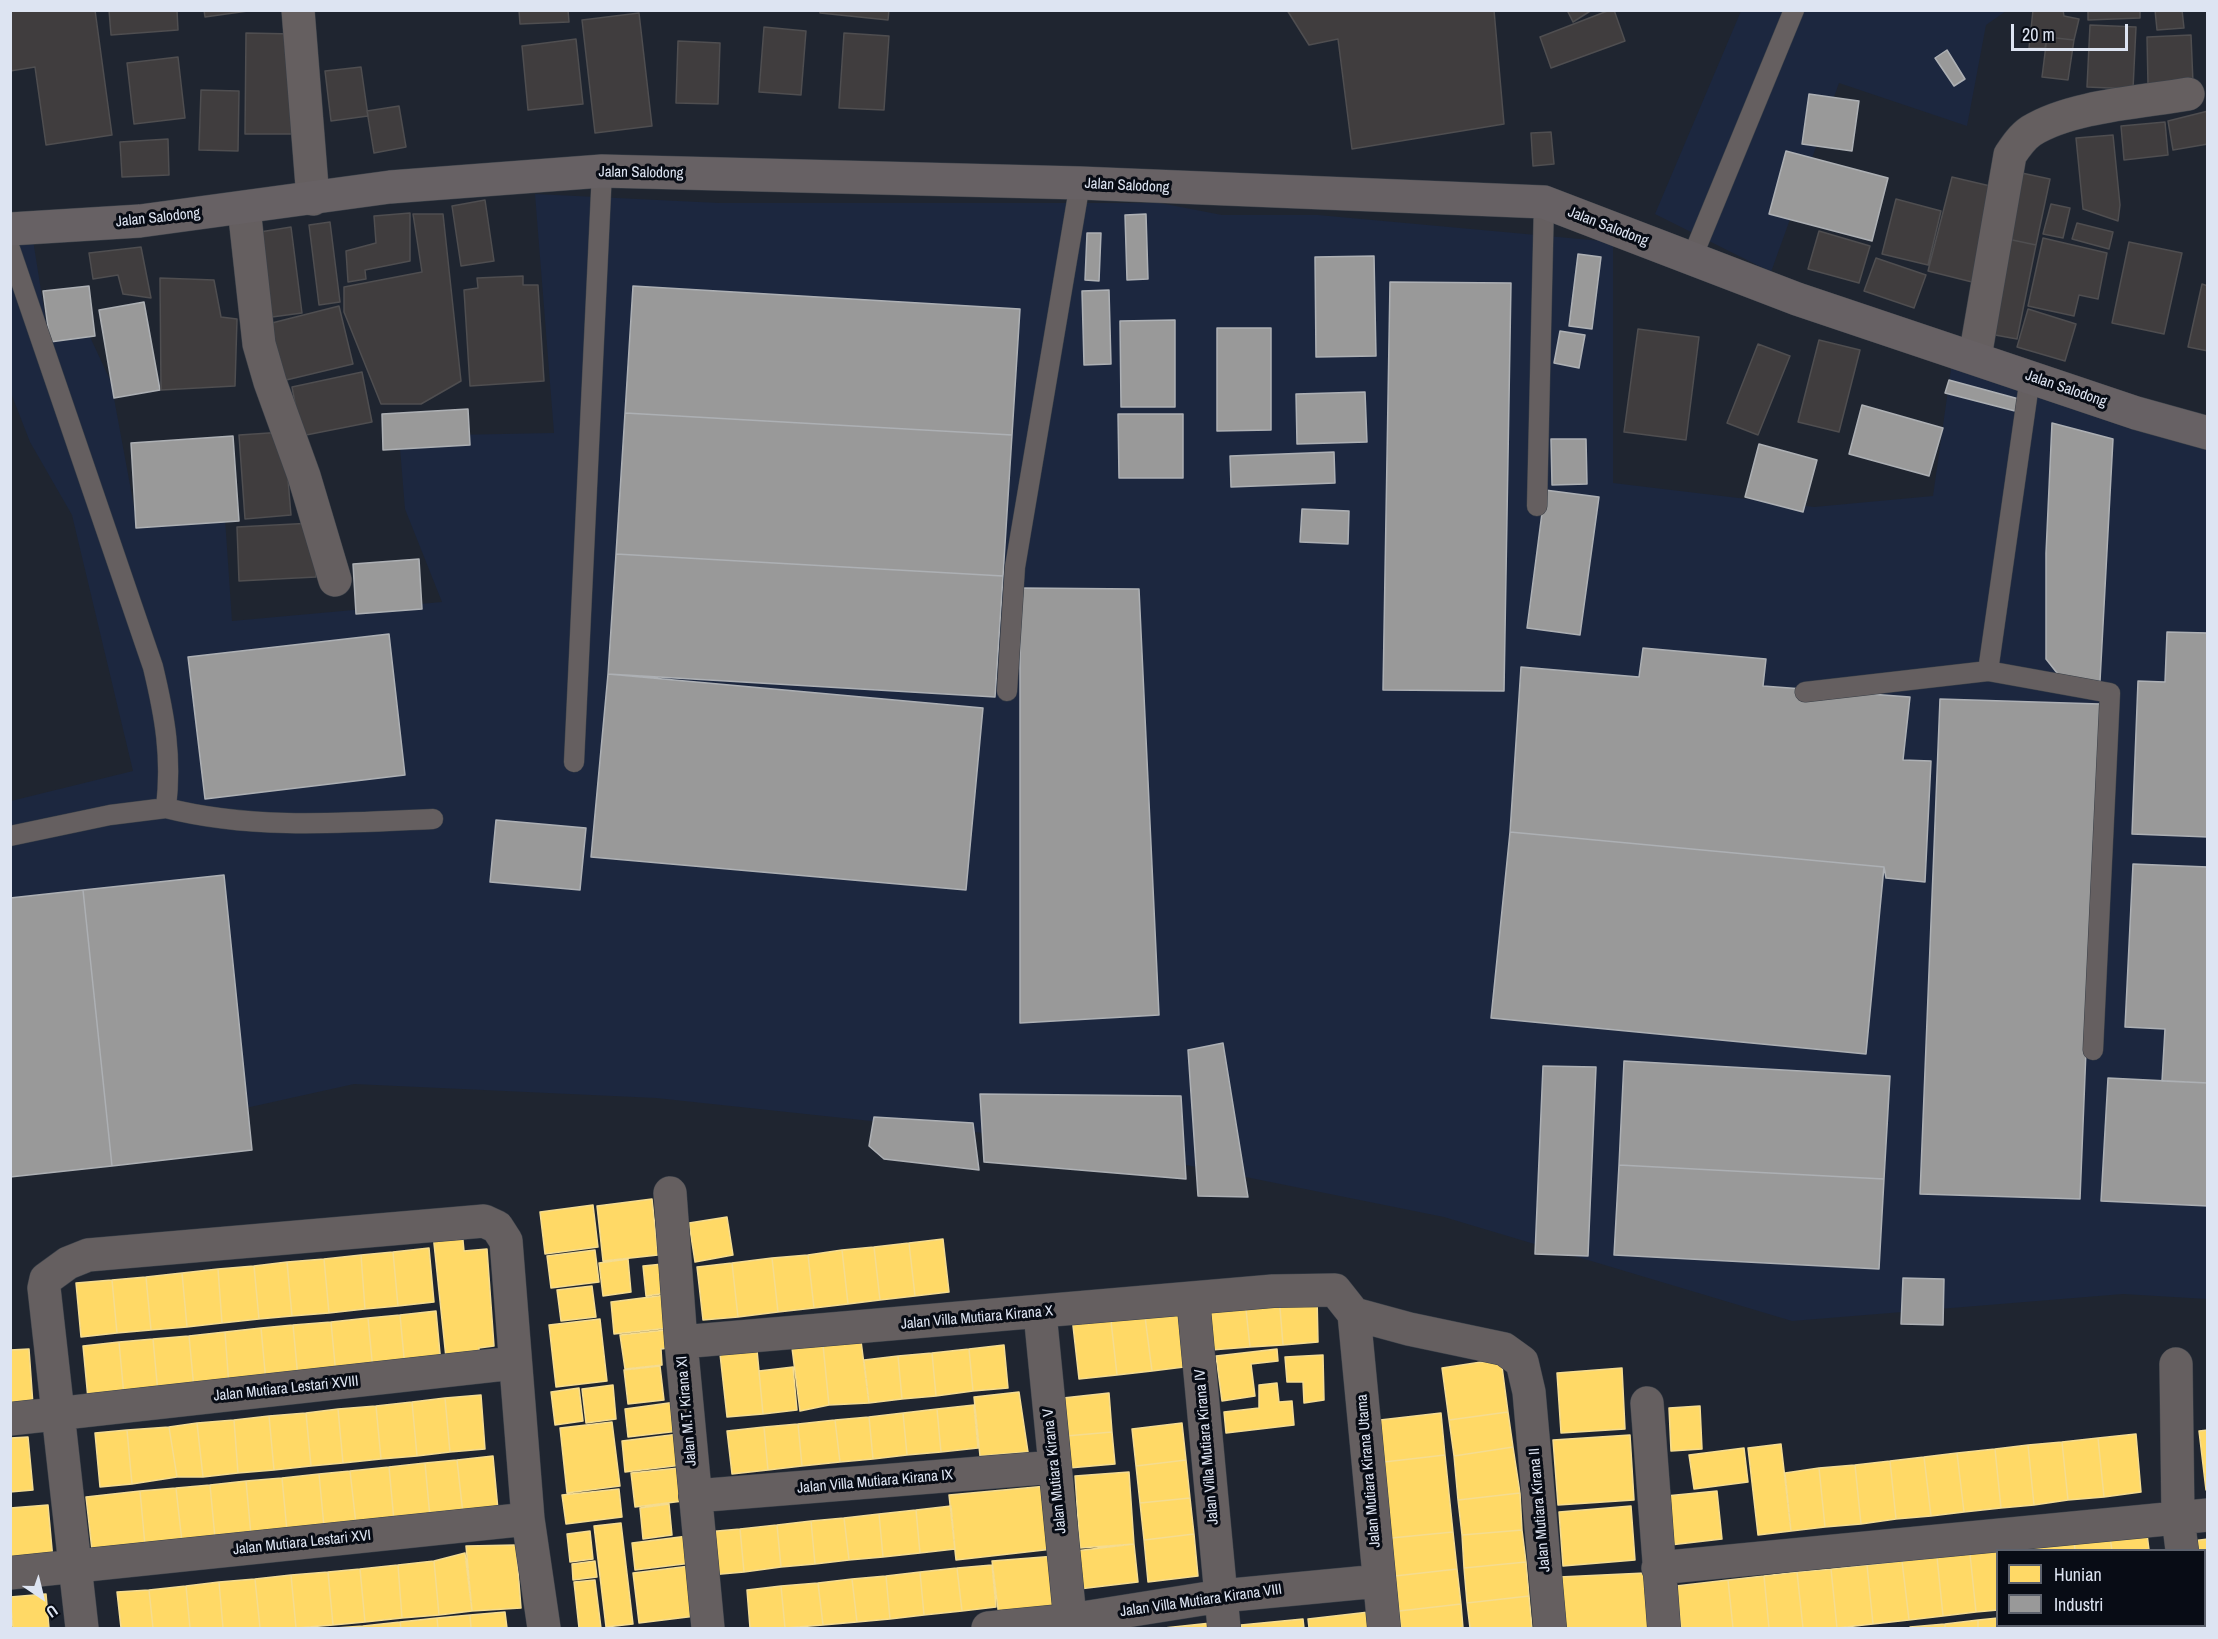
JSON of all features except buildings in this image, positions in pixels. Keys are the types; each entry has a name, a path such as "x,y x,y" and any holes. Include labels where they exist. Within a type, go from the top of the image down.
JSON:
{"street":[{"path":"298,10 313,199"},
{"path":"1976,357 2010,156 2018,143 2044,124 2081,113 2188,94"},
{"name":"Jalan Salodong","path":"10,229 140,221 390,187 602,171 1080,183 1544,202 1797,299 1976,357 2136,413 2208,433"},
{"path":"244,208 260,344 270,382 304,476 335,580"},
{"name":"Jalan M.T. Kirana XI","path":"670,1192 694,1496 708,1629"},
{"path":"82,1629 44,1288 46,1279 54,1271 88,1255 484,1221 496,1227 506,1241 528,1518 544,1629"},
{"name":"Jalan Villa Mutiara Kirana X","path":"681,1342 1040,1313 1273,1291 1335,1290 1354,1314"},
{"name":"Jalan Villa Mutiara Kirana IV","path":"1193,1298 1224,1629"},
{"name":"Jalan Mutiara Kirana V","path":"1040,1313 1071,1624"},
{"name":"Jalan Mutiara Kirana II","path":"1354,1314 1511,1352 1522,1362 1530,1392 1550,1629"},
{"name":"Jalan Mutiara Kirana Utama","path":"1354,1314 1384,1629"},
{"name":"Jalan Mutiara Lestari XVIII","path":"10,1419 514,1363"},
{"path":"2176,1364 2193,1517 2183,1549"},
{"path":"1647,1403 1664,1629"},
{"name":"Jalan Villa Mutiara Kirana IX","path":"694,1496 1055,1467"},
{"path":"1658,1568 2193,1517"},
{"name":"Jalan Mutiara Lestari XVI","path":"10,1573 528,1518"},
{"name":"Jalan Villa Mutiara Kirana VIII","path":"988,1629 1071,1624 1221,1596 1379,1581"}],"lane":[{"path":"1691,260 1794,10"},
{"path":"574,762 602,171"},
{"path":"1007,691 1015,567 1080,183"},
{"path":"1537,506 1544,202"},
{"path":"10,249 153,668 165,718 170,771 166,808"},
{"path":"1988,671 2030,377"},
{"path":"1805,692 1988,671 2110,693 2093,1050"},
{"path":"10,836 110,815 166,808 217,819 252,821 433,819"}],"shaded area":[{"path":"1741,11 2006,11 1986,25 1967,126 1839,83 1771,272 1655,214"},
{"path":"535,194 719,203 1160,203 1222,215 1318,215 1613,242 1613,483 1814,507 1933,496 1952,362 2207,443 2207,1299 2123,1294 1792,1321 1444,1217 1077,1143 656,1098 354,1084 160,1127 11,1172 11,801 133,771 72,515 30,442 11,393 11,244 33,240 47,328 84,324 111,382 135,512 224,504 232,621 442,602 405,509 399,436 554,433"}]}
